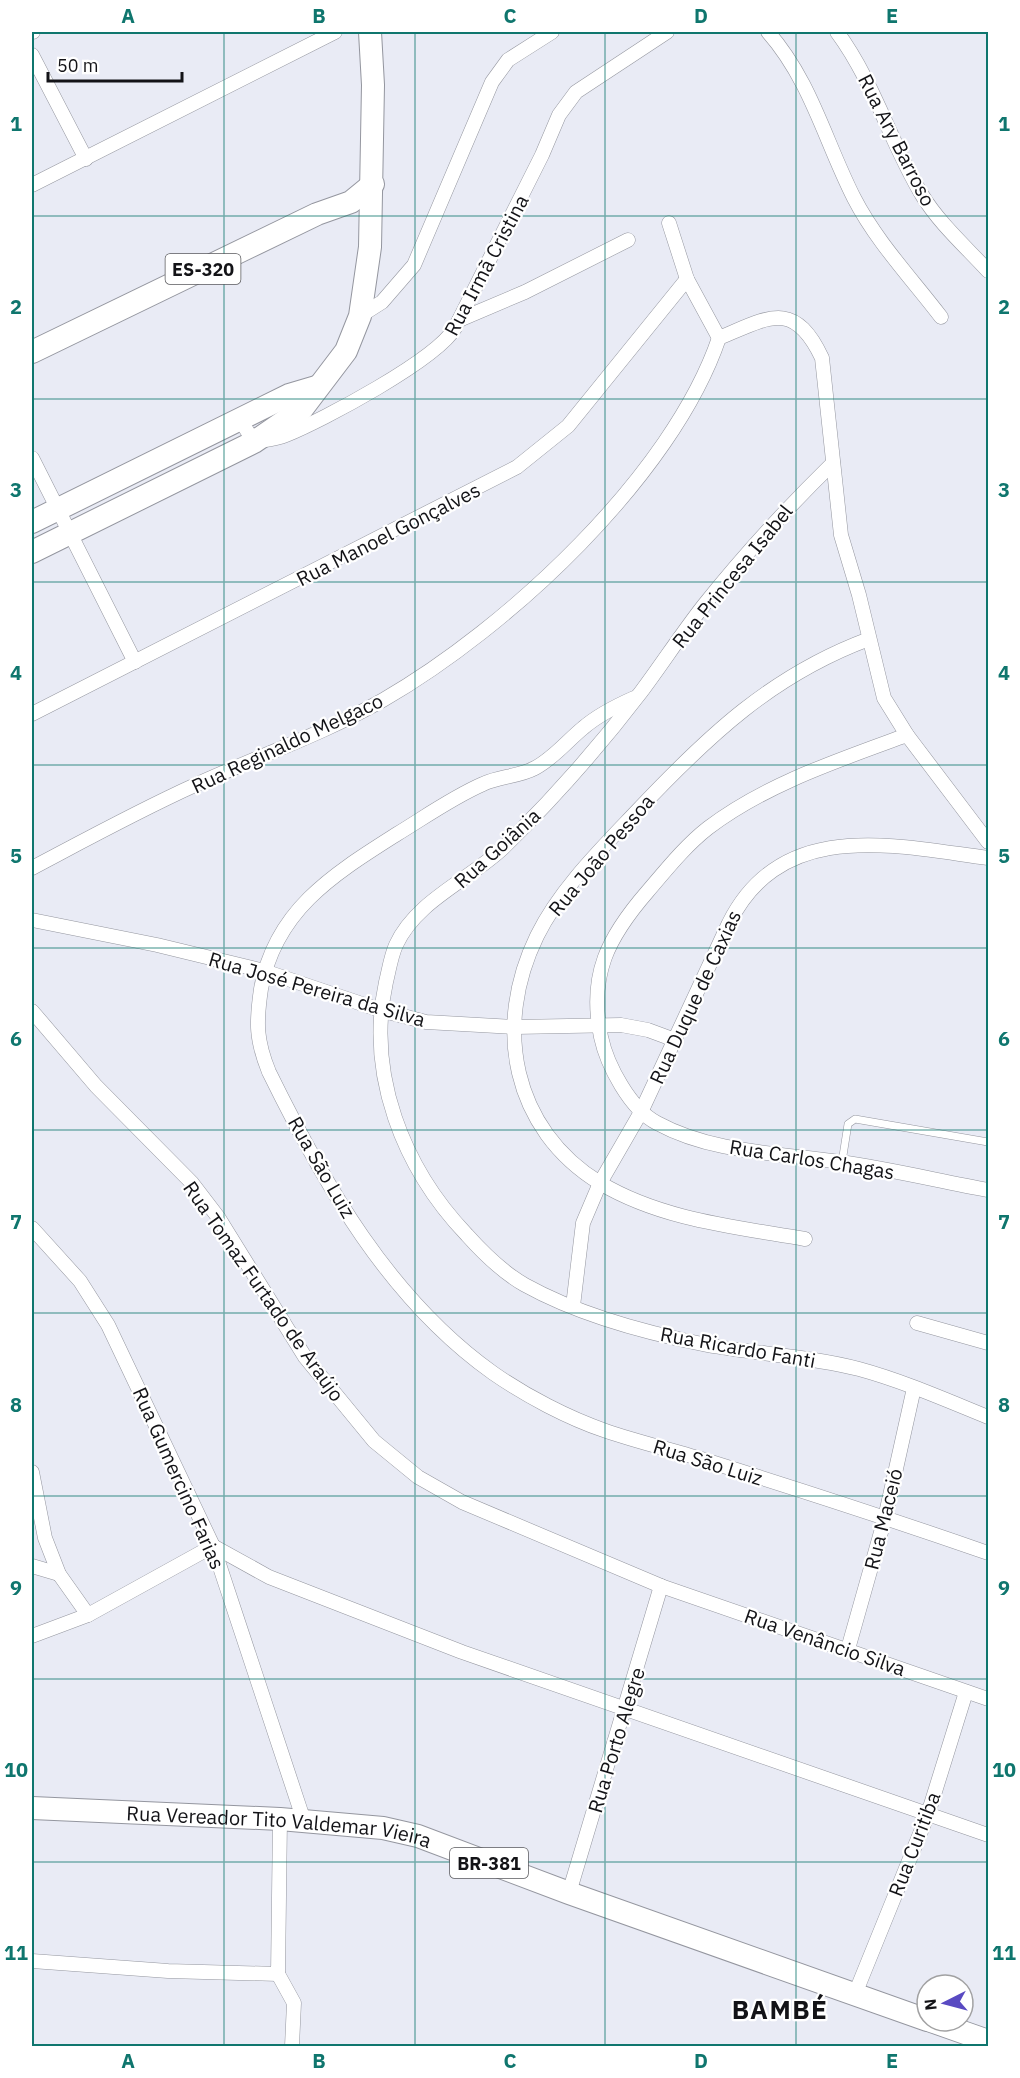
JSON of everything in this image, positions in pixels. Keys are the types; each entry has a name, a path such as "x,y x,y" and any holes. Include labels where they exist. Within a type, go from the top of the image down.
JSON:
{"main road":[{"path":"32,552 254,442 302,409 316,387 346,351 360,316 370,247 373,124 370,32"},
{"path":"317,214 343,194 356,178 365,158 373,124"},
{"name":"ES-320","path":"32,352 317,214 351,202 373,186"},
{"path":"32,522 241,421 289,395 316,387"},
{"name":"Rua Vereador Tito Valdemar Vieira","path":"32,1808 347,1823 418,1836 569,1893 915,2015"},
{"name":"Rua Vereador Tito Valdemar Vieira","path":"966,2033 988,2041"}],"street":[{"path":"32,185 335,32"},
{"path":"360,316 382,302 414,265 492,82 508,60 552,32"},
{"name":"Rua Irmã Cristina","path":"254,442 292,432 437,350 450,336 459,320 542,155 559,115 576,92 667,32"},
{"path":"768,32 784,50 815,104 856,201 941,317"},
{"name":"Rua Ary Barroso","path":"837,32 871,85 886,125 931,210 988,271"},
{"path":"32,55 86,159"},
{"path":"669,223 687,279 719,338 761,321 777,317 792,319 804,327 822,358 841,535 884,698 907,735 988,842"},
{"path":"459,320 525,292 628,240"},
{"name":"Rua Manoel Gonçalves","path":"32,714 517,467 568,426 687,279"},
{"name":"Rua Reginaldo Melgaco","path":"32,868 194,786 344,720 420,677 472,639 553,570 642,475 697,387 719,338"},
{"path":"241,421 254,442"},
{"path":"32,458 68,534 135,662"},
{"name":"Rua Princesa Isabel","path":"638,695 710,598 779,516 833,463"},
{"name":"Rua João Pessoa","path":"806,1239 716,1224 669,1213 600,1183 551,1143 537,1122 525,1097 517,1072 515,1027 522,974 537,935 563,895 623,825 692,753 750,702 804,667 869,639"},
{"name":"Rua São Luiz","path":"638,695 605,711 551,758 534,769 484,783 467,792 351,863 323,886 284,925 264,971 257,1033 266,1065 338,1202 405,1292 448,1336 494,1373 550,1406 605,1431 885,1518 988,1553"},
{"name":"Rua Goiânia","path":"380,1010 393,950 412,920 478,870 504,846 578,769 638,695"},
{"path":"641,1112 610,1066 598,1026 598,977 616,931 671,864 706,830 737,808 831,763 907,735"},
{"name":"Rua Duque de Caxias","path":"573,1306 579,1236 600,1183 641,1112 736,909 769,873 783,864 826,849 868,843 988,858"},
{"name":"Rua José Pereira da Silva","path":"32,920 157,945 264,971 380,1010 426,1022 515,1027 634,1027 675,1040"},
{"name":"Rua Ricardo Fanti","path":"380,1010 380,1051 386,1087 398,1130 419,1173 445,1212 504,1272 526,1286 573,1306 656,1333 708,1345 859,1369 988,1417"},
{"name":"Rua Tomaz Furtado de Araújo","path":"32,1011 96,1086 192,1183 218,1217 305,1357 374,1441 418,1477 462,1502 661,1586"},
{"name":"Rua Carlos Chagas","path":"641,1112 654,1122 691,1138 735,1148 842,1162 988,1190"},
{"name":"Rua Gumercino Farias","path":"32,1228 80,1281 108,1325 213,1546 304,1821"},
{"path":"917,1323 988,1343"},
{"name":"Rua Maceió","path":"848,1649 885,1518 914,1388"},
{"path":"32,1472 45,1538 59,1574 88,1615"},
{"path":"32,1636 88,1615 213,1546 269,1578 298,1590 626,1711 988,1835"},
{"path":"32,1566 59,1574"},
{"name":"Rua Venâncio Silva","path":"661,1586 988,1699"},
{"name":"Rua Porto Alegre","path":"569,1893 626,1711 661,1586"},
{"name":"Rua Curitiba","path":"855,1994 928,1814 966,1692"},
{"path":"280,1819 278,1974 294,2003 292,2046"},
{"path":"32,1962 168,1971 278,1974"}],"lane":[{"path":"842,1162 848,1124 855,1119 988,1142"}],"district":[{"name":"BAMBÉ","path":"780,2009"}]}
